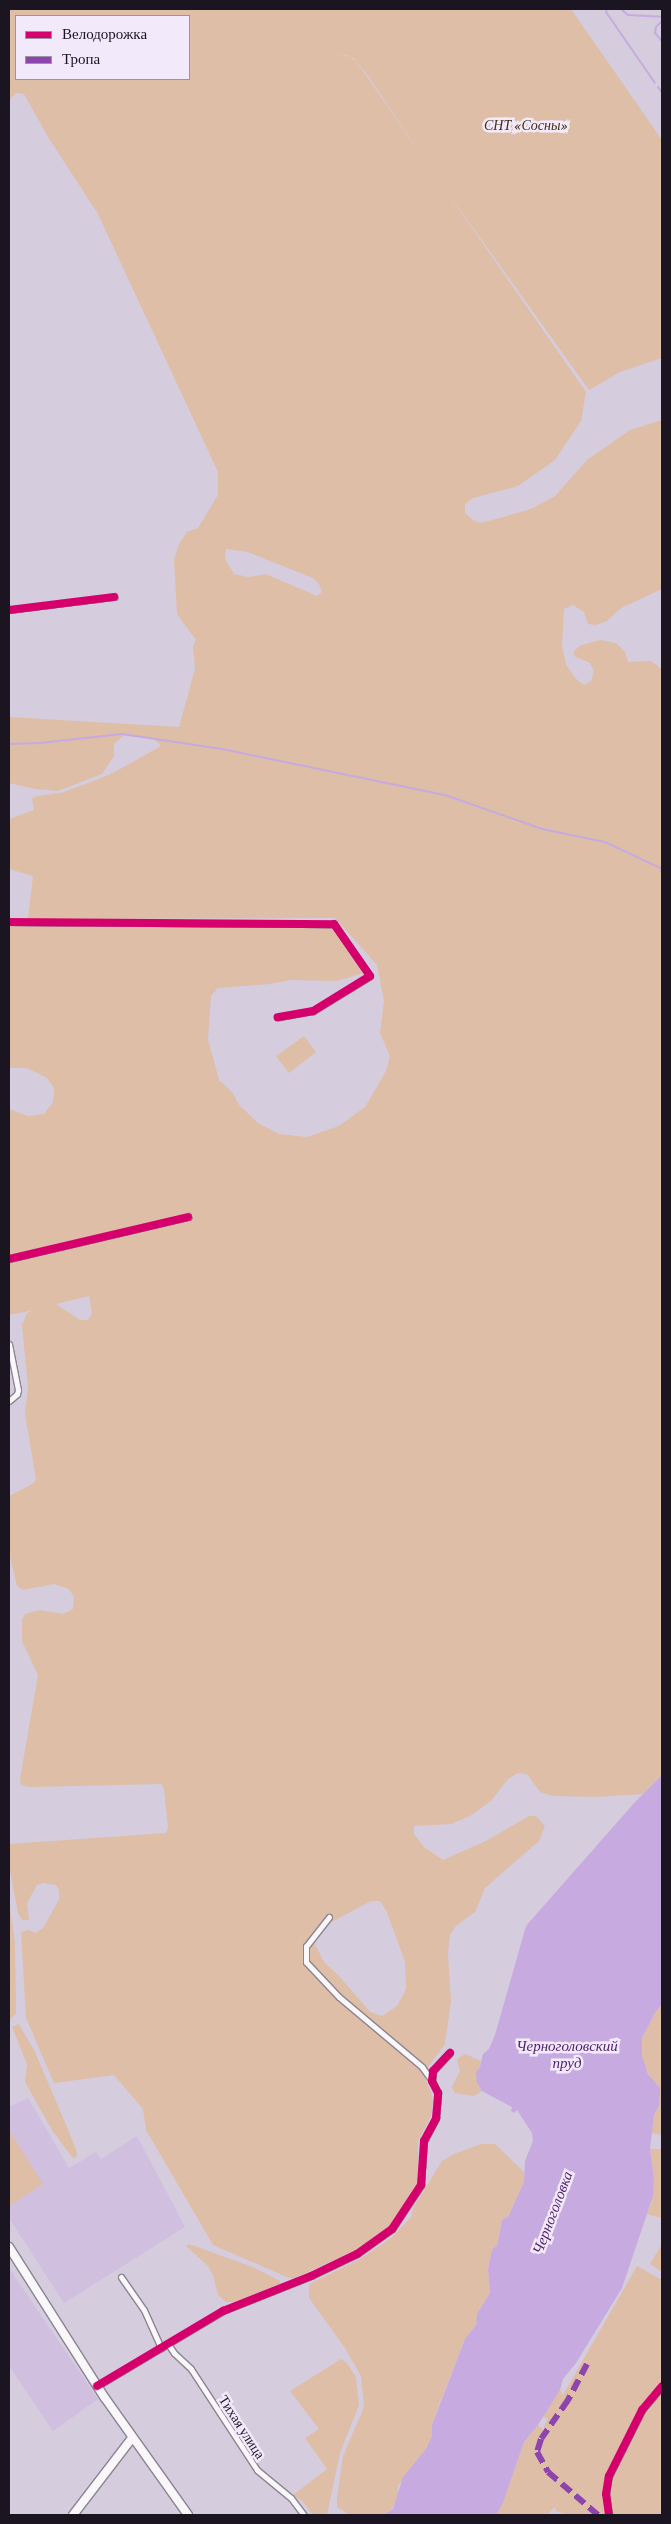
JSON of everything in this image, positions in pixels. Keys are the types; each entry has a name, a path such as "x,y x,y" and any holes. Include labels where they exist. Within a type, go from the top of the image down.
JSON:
{"street":[{"path":"9,610 114,597"},
{"path":"9,922 334,924 370,976 313,1011 278,1016"},
{"path":"9,1259 188,1217"},
{"path":"9,1344 18,1390 13,1399 9,1400"},
{"path":"98,2386 223,2311 311,2276 357,2254 392,2229 421,2185 424,2141 436,2118 438,2093 422,2067 339,1997 306,1962 306,1946 329,1917"},
{"path":"432,2081 433,2071 450,2053"},
{"path":"9,2247 132,2438 188,2515"},
{"path":"121,2277 144,2310 161,2348"},
{"name":"Тихая улица","path":"168,2344 190,2370 257,2470 291,2498 304,2515"},
{"path":"609,2515 606,2494 609,2476 642,2410 662,2386"},
{"path":"73,2515 132,2438"}],"shaded area":[{"path":"28,2098 69,2168 96,2152 101,2159 137,2136 185,2227 64,2303 9,2218 9,2107"},
{"path":"9,2268 98,2399 53,2431 9,2366"}],"green space":[{"name":"СНТ «Сосны»","path":"9,9 571,9 662,140 662,358 620,372 589,390 442,185 586,392 581,421 555,460 518,486 473,498 465,504 465,513 473,520 481,523 531,509 555,496 587,460 630,430 662,420 662,589 621,608 607,621 596,625 588,624 584,612 573,605 564,609 562,645 566,664 575,678 584,685 591,681 594,671 590,663 574,656 574,652 579,646 600,640 616,643 625,652 628,662 651,661 662,669 662,1775 643,1794 597,1797 553,1796 540,1792 527,1774 518,1773 508,1779 491,1801 470,1816 451,1824 414,1826 414,1834 424,1847 443,1860 488,1840 529,1816 536,1816 545,1826 539,1841 485,1888 475,1912 456,1926 450,1935 448,1954 451,2001 445,2044 426,2070 425,2079 431,2091 433,2101 431,2116 418,2141 418,2183 390,2226 354,2251 295,2278 289,2278 213,2245 146,2130 143,2109 114,2075 54,2083 26,2018 21,1932 28,1930 36,1933 44,1927 59,1899 59,1890 56,1885 44,1883 37,1885 27,1903 29,1920 22,1920 18,1913 9,1866 9,1844 166,1833 168,1827 164,1789 161,1784 30,1787 21,1785 20,1779 38,1675 22,1641 22,1620 25,1614 39,1610 63,1614 73,1609 74,1597 69,1589 54,1584 23,1590 17,1586 9,1553 9,1496 34,1483 36,1479 25,1414 28,1387 22,1325 27,1313 34,1310 9,1315 9,1109 28,1116 44,1114 53,1102 54,1088 47,1078 27,1068 9,1068 9,926 332,927 363,973 337,981 291,980 270,984 218,988 211,996 208,1039 219,1080 233,1093 239,1105 258,1123 279,1134 307,1137 339,1126 365,1107 386,1071 390,1056 380,1033 384,1001 377,965 335,918 28,919 33,876 9,869 9,819 34,810 32,798 61,793 96,780 113,773 161,746 155,739 124,735 114,744 114,756 102,774 58,791 35,789 9,783 9,717 179,727 195,669 193,646 196,640 177,614 174,559 179,544 187,532 198,528 218,495 218,472 98,214 48,137 24,94 16,93 9,100","holes":["350,57 354,58 368,76 427,163 356,61","226,549 248,552 313,578 319,584 322,592 317,596 266,574 248,577 234,574 225,559","89,1296 92,1313 88,1320 80,1320 56,1304","371,1901 380,1901 387,1912 405,1962 406,1989 397,2006 382,2016 370,2012 340,1977 324,1962 314,1942 318,1933 326,1925"]},
{"path":"304,1036 316,1052 289,1073 276,1056"},
{"path":"9,1901 15,1942 16,2014 9,2020"},
{"path":"662,2004 662,2135 651,2133 654,2115 659,2106 657,2084 653,2083 645,2066 642,2056 642,2038"},
{"path":"19,2024 35,2052 64,2120 77,2152 76,2158 72,2157 52,2130 25,2082 27,2064 12,2027"},
{"path":"465,2054 481,2061 477,2083 482,2091 474,2096 455,2093 452,2087 460,2071 457,2059"},
{"path":"9,2130 43,2184 9,2206"},
{"path":"481,2144 495,2144 524,2172 524,2182 508,2217 501,2224 497,2246 492,2249 488,2269 490,2293 477,2314 476,2325 465,2339 437,2410 432,2425 432,2436 426,2449 398,2486 398,2497 392,2509 383,2515 348,2515 343,2510 337,2508 337,2498 343,2456 364,2407 361,2376 345,2348 309,2298 309,2284 360,2259 392,2237 411,2217 413,2208 442,2161 452,2155"},
{"path":"650,2149 662,2149 662,2218 646,2214 651,2205 654,2179"},
{"path":"189,2244 255,2268 280,2281 280,2284 234,2302 226,2302 218,2295 213,2275 207,2265 186,2246"},
{"path":"662,2244 662,2272 650,2264"},
{"path":"637,2266 662,2280 662,2515 568,2515 556,2511 555,2507 547,2515 496,2515 503,2503 524,2442 538,2425 545,2431 544,2426 548,2419 543,2417 548,2406 560,2390 563,2395"},
{"path":"341,2359 346,2362 356,2377 359,2405 340,2453 327,2515 313,2515 302,2501 293,2495 327,2469 305,2438 319,2429 290,2391"}],"water":[{"name":"Черноголовский пруд","path":"662,1775 662,2004 642,2038 642,2056 648,2074 660,2088 659,2106 654,2115 650,2149 654,2179 653,2196 622,2288 576,2363 563,2379 560,2390 538,2425 524,2442 503,2503 496,2515 383,2515 393,2509 403,2477 426,2449 432,2436 432,2425 465,2339 476,2325 477,2314 490,2293 488,2269 492,2249 497,2246 502,2220 508,2217 524,2182 525,2161 533,2141 532,2133 517,2110 514,2113 511,2111 512,2107 482,2091 477,2083 476,2072 480,2067 483,2054 489,2049 495,2035 526,1926 635,1802"}],"waterway":[{"path":"607,9 606,12 655,83"},
{"name":"Черноголовка","path":"621,9 628,15 662,17"},
{"name":"Черноголовка","path":"662,21 656,27 655,33 662,41"},
{"path":"658,87 662,93"},
{"path":"9,744 40,743 122,734 222,749 448,796 542,829 605,842 662,869"}],"marked path":[{"path":"587,2364 568,2400 541,2439 537,2452 548,2472 598,2515"}],"cycle path":[{"path":"9,610 114,597"},
{"path":"9,922 334,924 370,976 313,1011 278,1017"},
{"path":"9,1259 188,1217"},
{"path":"97,2386 223,2311 311,2276 357,2254 392,2229 421,2185 424,2141 436,2118 438,2093 432,2081 433,2071 450,2053"},
{"path":"609,2515 606,2494 609,2476 642,2410 662,2386"}]}
